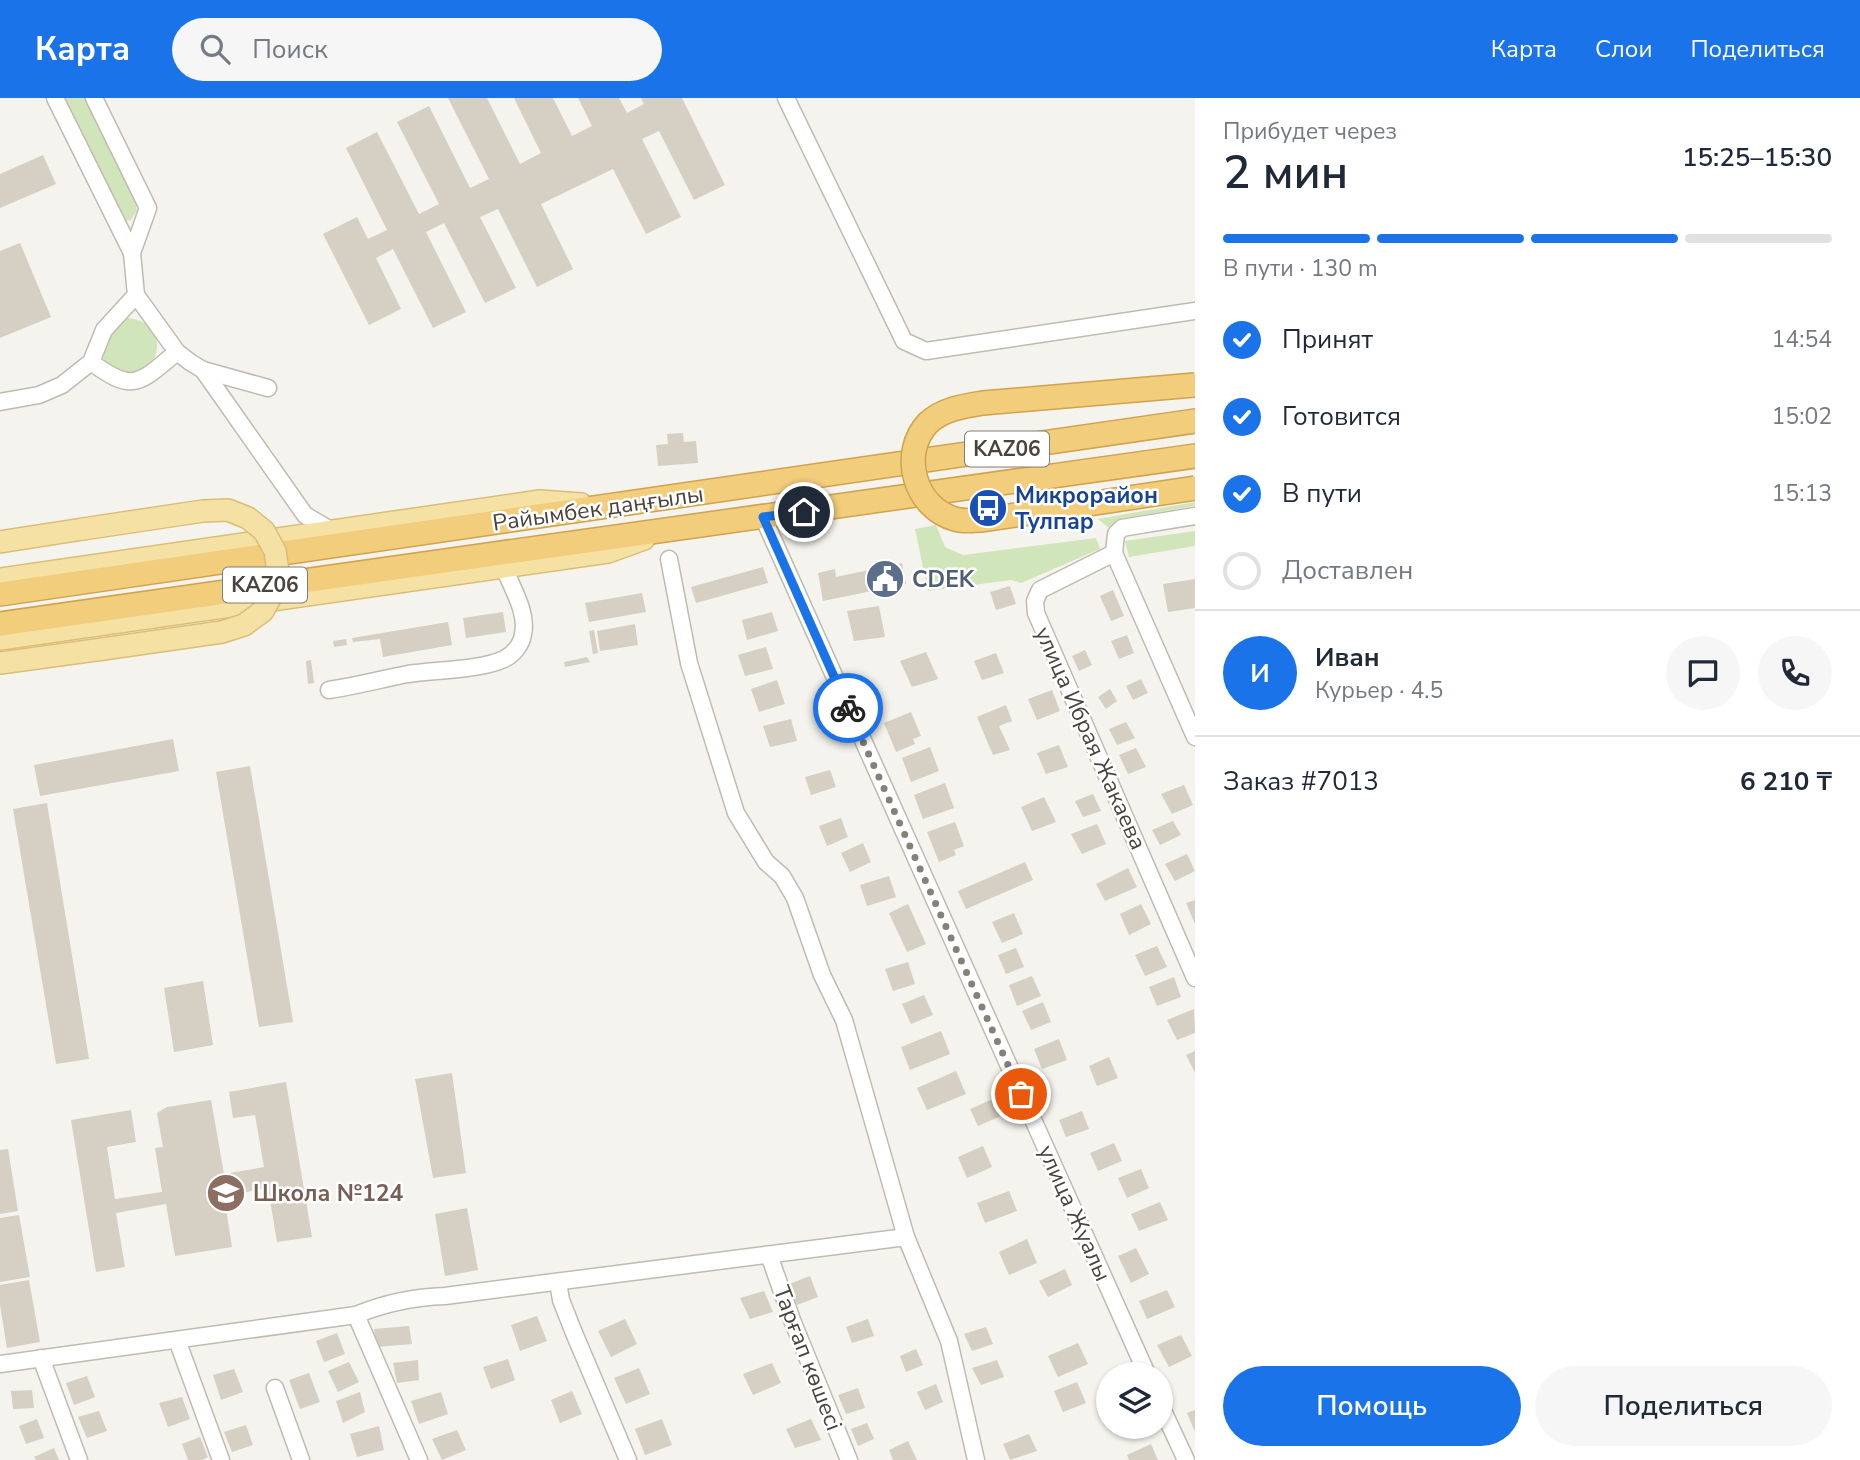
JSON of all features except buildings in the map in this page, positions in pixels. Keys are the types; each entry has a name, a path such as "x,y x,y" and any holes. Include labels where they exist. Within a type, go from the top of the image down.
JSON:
{"highway":[{"path":"1195,385 983,402 952,408 929,423 918,441 913,468 918,489 932,508 956,520 982,520 1195,488"},
{"name":"Райымбек даңғылы","path":"0,594 1195,421"},
{"name":"Райымбек даңғылы","path":"0,624 1195,456"}],"main road":[{"path":"0,579 540,501 611,506"},
{"path":"0,541 203,511 228,510 248,518 264,531 275,551 278,571 274,591 263,611 244,625 222,632 0,663"},
{"path":"0,639 608,552 666,530"}],"street":[{"path":"55,98 132,253 136,295 177,352 203,370 268,388"},
{"path":"94,98 148,208 132,253"},
{"path":"786,98 904,341 926,351 1195,311"},
{"path":"0,401 40,395 62,385 91,362 104,330 136,295"},
{"path":"91,362 118,380 136,381 177,352"},
{"path":"203,370 305,515 331,531"},
{"path":"289,537 295,517 295,502"},
{"path":"1195,516 1122,528 1116,534 1114,553 1195,737"},
{"name":"улица Жуалы","path":"763,517 1142,1362"},
{"name":"улица Ибрая Жакаева","path":"1114,553 1040,590 1035,601 1036,613 1195,978"},
{"path":"669,559 689,663 736,813 766,862 782,876 802,913 822,975 844,1020 906,1237 949,1341 976,1460"},
{"path":"329,690 504,659 519,646 524,629 522,612 504,568"},
{"path":"0,1364 356,1315 380,1305 422,1297 906,1237"},
{"name":"Тарғап көшесі","path":"769,1255 792,1320 849,1460"},
{"path":"558,1282 569,1322 628,1460"},
{"path":"356,1315 419,1460"},
{"path":"177,1340 221,1460"},
{"path":"41,1358 79,1460"},
{"path":"275,1388 301,1460"},
{"path":"1173,1432 1186,1460"}],"green space":[{"path":"62,98 85,98 135,200 137,211 131,220 123,222"},
{"path":"127,318 143,322 153,331 157,342 151,364 143,371 131,374 111,367 100,350 118,320"},
{"path":"1195,502 1195,506 1120,519 1109,528 1098,519"},
{"path":"936,525 945,547 963,555 1096,538 1100,549 1021,583 1011,580 928,591 915,529"},
{"path":"1195,531 1195,546 1129,557 1125,541"}],"way so far":[{"path":"848,708 1021,1094"}],"place":[{"name":"Микрорайон Тулпар","path":"988,508"},
{"name":"CDEK","path":"885,579"},
{"name":"Школа №124","path":"226,1193"}],"route":[{"path":"804,512 763,517 848,708"}]}
